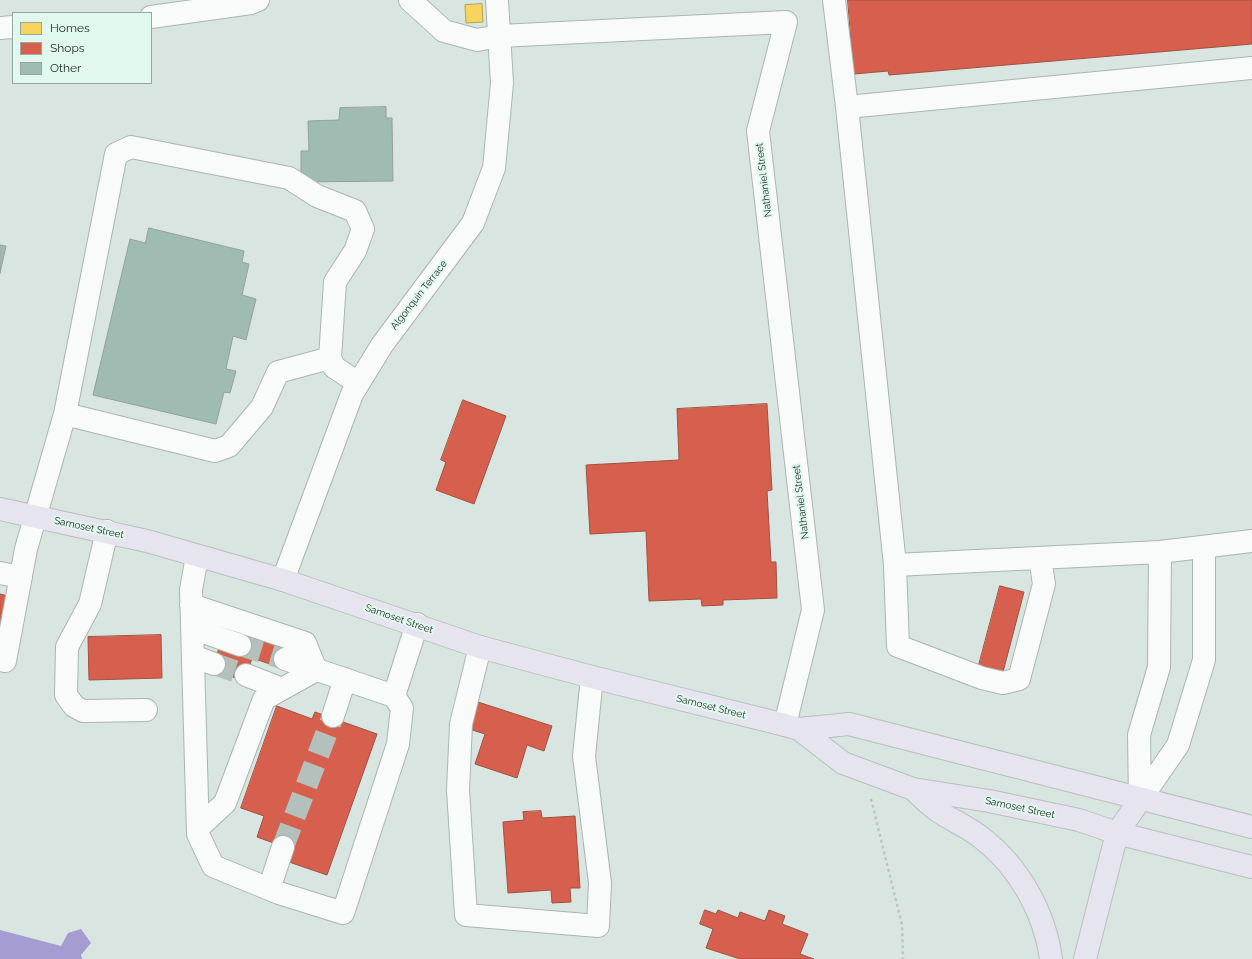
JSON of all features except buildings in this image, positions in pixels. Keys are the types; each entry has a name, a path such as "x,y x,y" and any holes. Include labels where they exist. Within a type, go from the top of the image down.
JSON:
{"highway":[{"name":"Samoset Street","path":"0,509 107,531 147,541 283,580 480,647 592,677 792,727 849,724 1140,800 1252,827"},
{"name":"Samoset Street","path":"792,727 844,763 913,789 989,801 1080,820 1117,833 1252,867"},
{"path":"913,789 940,813 968,827 1002,856 1024,886 1036,908 1051,959"},
{"path":"1085,959 1117,833 1140,800"}],"street":[{"path":"152,17 251,3 258,0"},
{"name":"Nathaniel Street","path":"410,0 444,31 477,40 499,36 786,22 758,131 813,610 792,727"},
{"name":"Algonquin Terrace","path":"283,580 352,394 382,345 474,223 494,168 502,83 497,0"},
{"path":"834,0 847,107 895,565 898,646 982,678 1002,683 1019,679 1044,584 1040,558"},
{"path":"0,28 12,27"},
{"path":"847,107 1252,68"},
{"path":"0,660 5,661 26,549 65,414 116,154 131,147 289,178 317,196 355,211 363,230 355,251 335,282 330,358 334,367 358,383"},
{"path":"65,414 215,451 229,446 262,407 278,372 330,358"},
{"path":"107,531 90,604 67,647 66,696 74,706 83,711 146,710"},
{"path":"895,565 1160,552 1252,541"},
{"path":"1140,800 1178,745 1204,660 1204,546"},
{"path":"1140,800 1139,735 1159,667 1160,552"},
{"path":"197,556 191,590 191,605 198,834 214,866 269,889 342,913 398,744 402,708 394,696 285,659"},
{"path":"0,573 21,577"},
{"path":"191,605 305,643 316,670"},
{"path":"394,696 416,624"},
{"path":"192,628 240,645"},
{"path":"480,647 461,724 458,790 466,915 598,926 600,883 584,756 592,677"},
{"path":"193,656 214,664"},
{"path":"198,828 226,803 264,699 316,670"},
{"path":"246,675 282,689"},
{"path":"333,716 345,680"},
{"path":"269,889 283,847"}],"path":[{"path":"871,799 902,925 903,959"}],"shaded area":[{"path":"81,929 91,943 81,955 82,959 0,959 0,930 61,946 68,933"}],"tunnel":[{"path":"240,645 285,659"},
{"path":"214,664 246,675"},
{"path":"283,847 333,716"}]}
